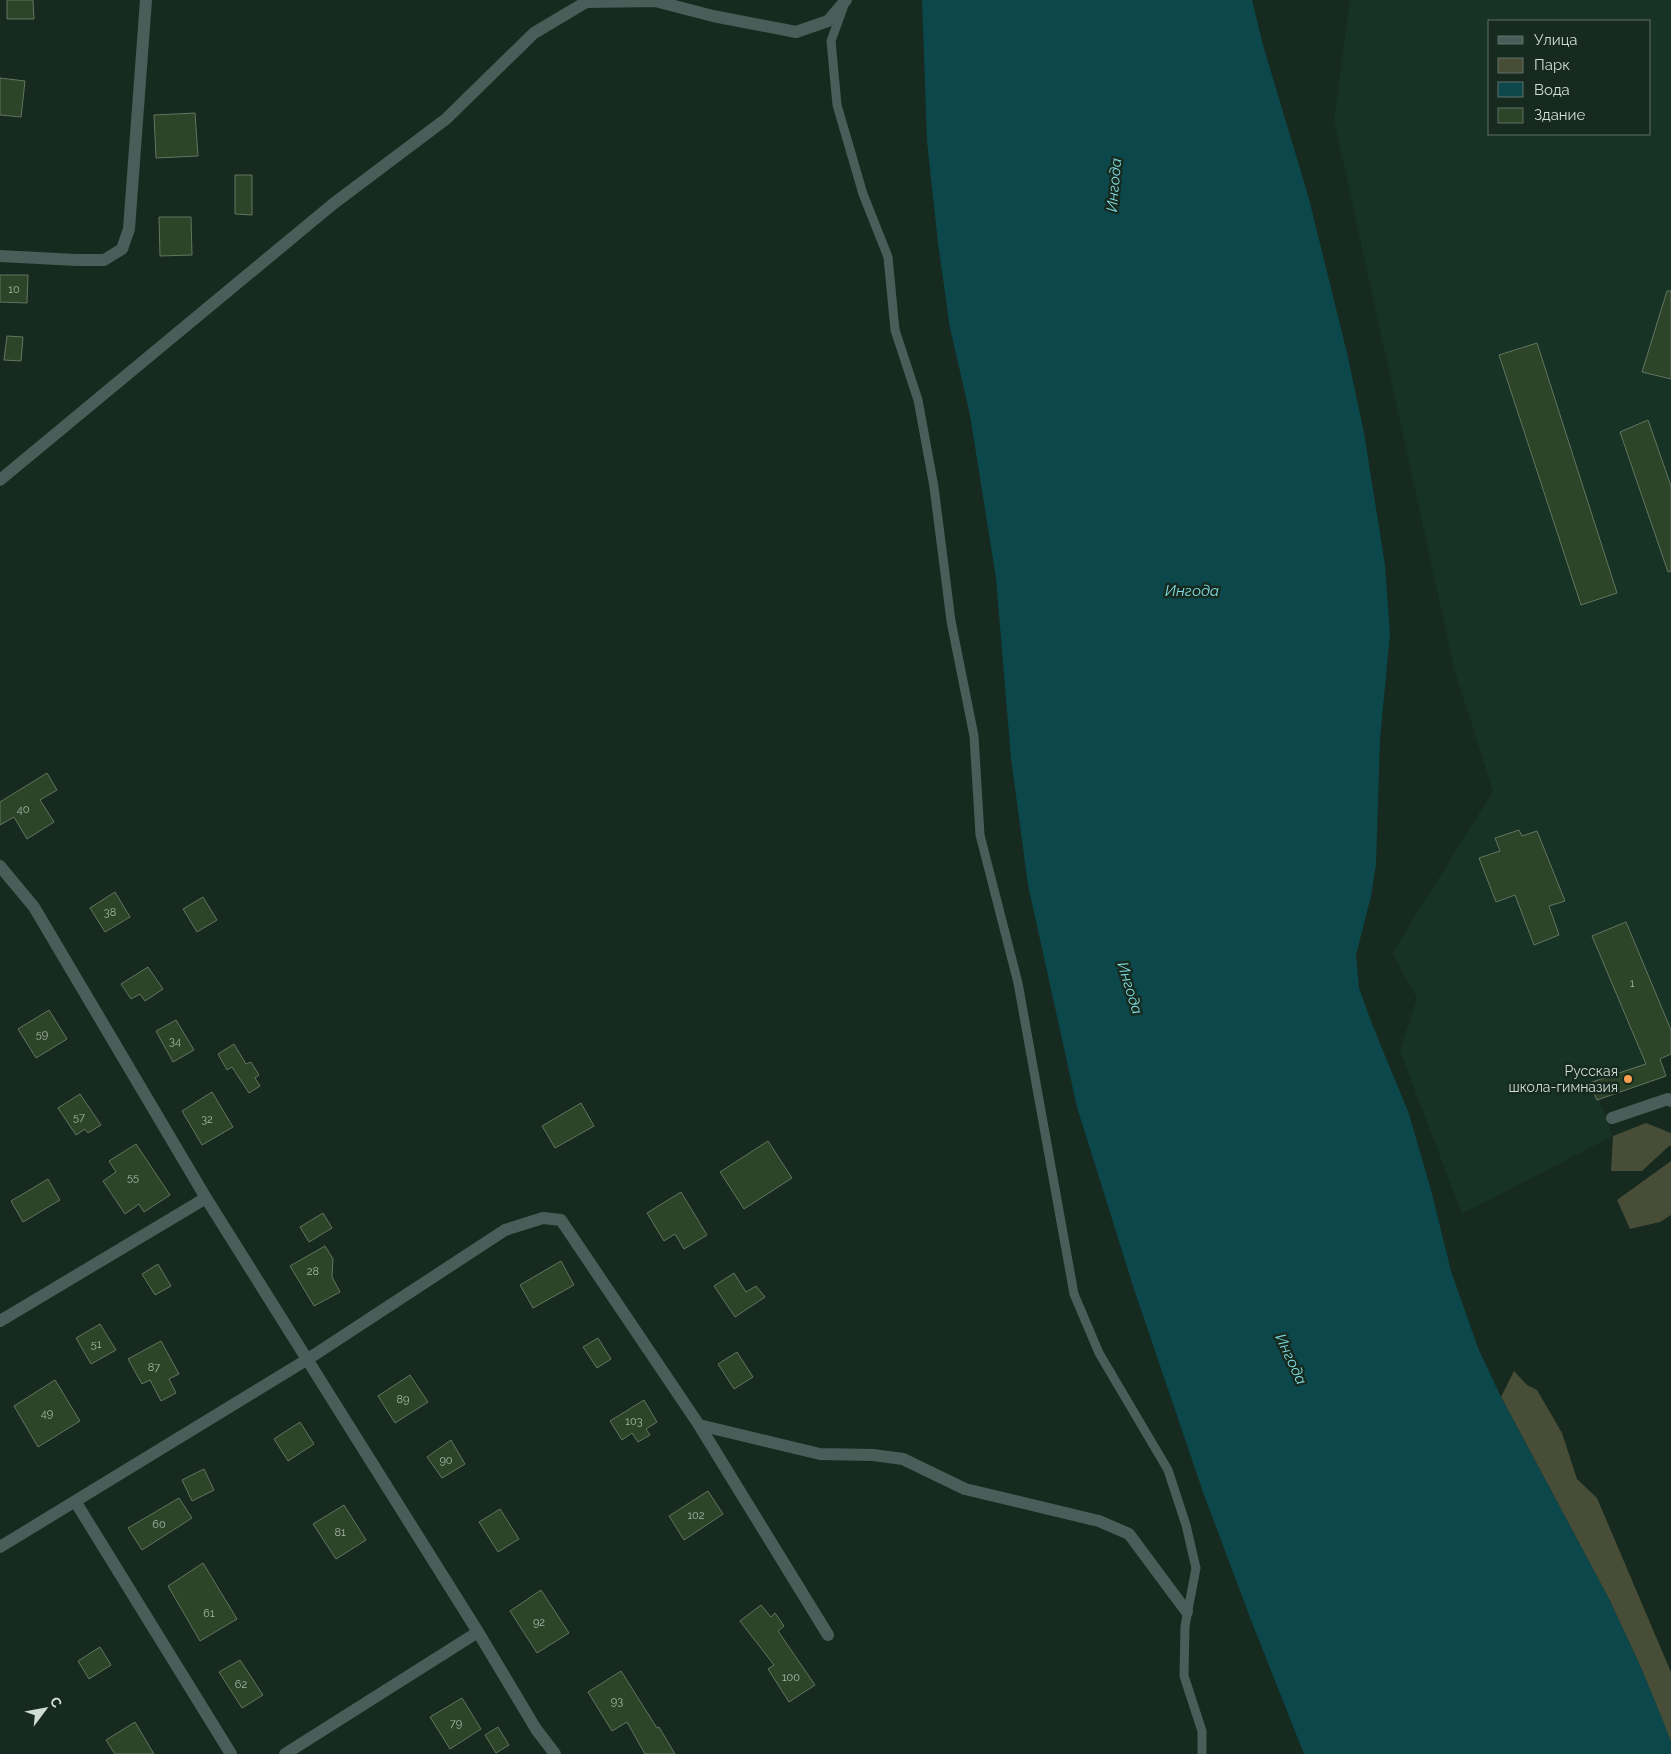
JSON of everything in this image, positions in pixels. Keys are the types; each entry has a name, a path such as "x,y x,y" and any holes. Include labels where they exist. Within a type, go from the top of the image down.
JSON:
{"street":[{"path":"0,256 104,260 122,249 129,229 146,0"},
{"path":"0,480 333,204 446,119 534,33 586,2 656,1 713,16 796,32 828,21 846,0"},
{"path":"0,866 34,907 206,1198 478,1632 536,1729 555,1754"},
{"path":"1612,1118 1668,1099 1671,1101"},
{"path":"0,1321 206,1198"},
{"path":"0,1547 308,1359 504,1230 543,1218 561,1220 699,1426 828,1636"},
{"path":"699,1426 820,1454 873,1455 903,1459 965,1489 1099,1520 1129,1534 1188,1612"},
{"path":"75,1501 231,1754"},
{"path":"285,1754 478,1632"}],"lane":[{"path":"846,0 831,41 837,105 862,194 888,257 895,330 918,400 934,488 951,622 974,736 980,835 1018,983 1074,1294 1099,1354 1168,1470 1186,1525 1196,1568 1185,1626 1184,1676 1202,1731 1202,1754"}],"shaded area":[{"path":"1350,0 1671,0 1671,1055 1660,1059 1666,1076 1599,1100 1613,1136 1462,1214 1400,1051 1417,998 1392,953 1493,791 1455,672 1334,120"}],"green space":[{"path":"1646,1123 1671,1133 1671,1146 1642,1171 1611,1171 1613,1136"},
{"path":"1671,1161 1671,1215 1660,1222 1630,1229 1617,1200"},
{"path":"1514,1371 1527,1385 1537,1390 1562,1433 1577,1479 1597,1498 1671,1672 1671,1742 1642,1670 1609,1599 1501,1397"}],"water":[{"name":"Ингода","path":"922,0 1252,0 1263,45 1309,199 1347,353 1364,433 1385,565 1390,634 1380,739 1376,864 1371,896 1356,955 1359,988 1409,1114 1431,1190 1451,1271 1478,1348 1501,1397 1609,1599 1663,1721 1671,1742 1671,1754 1304,1754 1203,1492 1134,1289 1077,1107 1028,885 1011,758 996,578 970,415 950,328 938,243 927,141"}],"building":[{"path":"7,0 33,0 34,19 7,19"},
{"path":"0,78 25,81 21,117 0,115"},
{"path":"195,113 198,156 156,158 154,115"},
{"path":"235,175 252,175 252,215 235,214"},
{"path":"159,217 191,217 192,255 160,256"},
{"path":"0,275 28,275 27,303 0,302"},
{"path":"1667,291 1671,291 1671,379 1642,372"},
{"path":"7,336 23,337 21,361 4,360"},
{"path":"1537,343 1617,593 1581,605 1499,355"},
{"path":"1648,420 1671,486 1671,571 1668,572 1620,432"},
{"path":"47,773 57,790 40,800 54,822 27,839 14,817 0,825 0,802"},
{"path":"1519,830 1522,836 1537,831 1565,901 1549,906 1559,935 1534,945 1515,895 1496,902 1479,858 1500,851 1495,838"},
{"path":"115,892 130,917 105,932 90,908"},
{"path":"203,897 217,920 197,932 183,909"},
{"name":"Русская школа-гимназия","path":"1626,922 1671,1030 1671,1054 1660,1059 1666,1076 1597,1100 1589,1083 1646,1064 1592,936"},
{"path":"148,967 163,989 145,1001 140,994 131,999 121,984"},
{"path":"49,1010 67,1039 36,1058 18,1029"},
{"path":"176,1020 194,1050 173,1062 156,1031"},
{"path":"234,1044 246,1064 251,1062 259,1075 255,1078 260,1086 249,1093 232,1067 227,1070 218,1054"},
{"path":"212,1092 233,1127 202,1145 182,1111"},
{"path":"80,1094 101,1125 88,1133 85,1129 76,1135 58,1108"},
{"path":"581,1103 594,1126 555,1148 542,1126"},
{"path":"768,1141 792,1178 744,1209 720,1172"},
{"path":"136,1144 170,1195 144,1212 139,1204 125,1214 103,1181 116,1172 109,1161"},
{"path":"48,1179 60,1200 23,1222 11,1201"},
{"path":"681,1192 707,1235 684,1249 675,1234 664,1241 647,1213"},
{"path":"323,1213 332,1228 309,1242 300,1227"},
{"path":"325,1246 333,1259 332,1277 340,1292 314,1306 290,1266"},
{"path":"561,1261 574,1285 533,1308 520,1285"},
{"path":"158,1264 171,1286 155,1295 142,1274"},
{"path":"734,1273 746,1292 756,1286 765,1297 735,1317 714,1286"},
{"path":"100,1324 116,1350 91,1364 76,1338"},
{"path":"598,1338 611,1359 597,1368 583,1347"},
{"path":"161,1341 179,1374 169,1379 176,1393 161,1401 150,1380 142,1384 128,1359"},
{"path":"737,1352 753,1377 734,1389 718,1364"},
{"path":"410,1375 428,1402 395,1423 378,1396"},
{"path":"55,1380 80,1421 38,1447 14,1406"},
{"path":"644,1400 657,1422 646,1429 650,1435 638,1442 632,1433 622,1440 610,1421"},
{"path":"300,1422 314,1444 288,1461 274,1439"},
{"path":"451,1440 465,1464 442,1478 427,1457"},
{"path":"204,1469 214,1490 192,1501 182,1480"},
{"path":"708,1491 723,1514 684,1540 669,1516"},
{"path":"179,1498 192,1518 142,1550 128,1528"},
{"path":"344,1505 366,1540 336,1559 313,1524"},
{"path":"500,1509 519,1539 498,1552 479,1522"},
{"path":"203,1563 237,1619 200,1641 168,1586"},
{"path":"541,1590 569,1633 537,1653 510,1611"},
{"path":"761,1605 771,1617 775,1613 784,1626 778,1631 815,1685 789,1702 768,1669 774,1665 740,1621"},
{"path":"100,1647 111,1665 89,1679 78,1661"},
{"path":"240,1660 263,1695 242,1708 219,1672"},
{"path":"621,1671 675,1754 645,1754 627,1722 612,1731 588,1692"},
{"path":"462,1698 481,1729 450,1749 430,1717"},
{"path":"135,1722 154,1754 115,1754 106,1740"},
{"path":"498,1727 509,1745 496,1753 485,1735"}],"place":[{"name":"Русская школа-гимназия","path":"1628,1079"}]}
